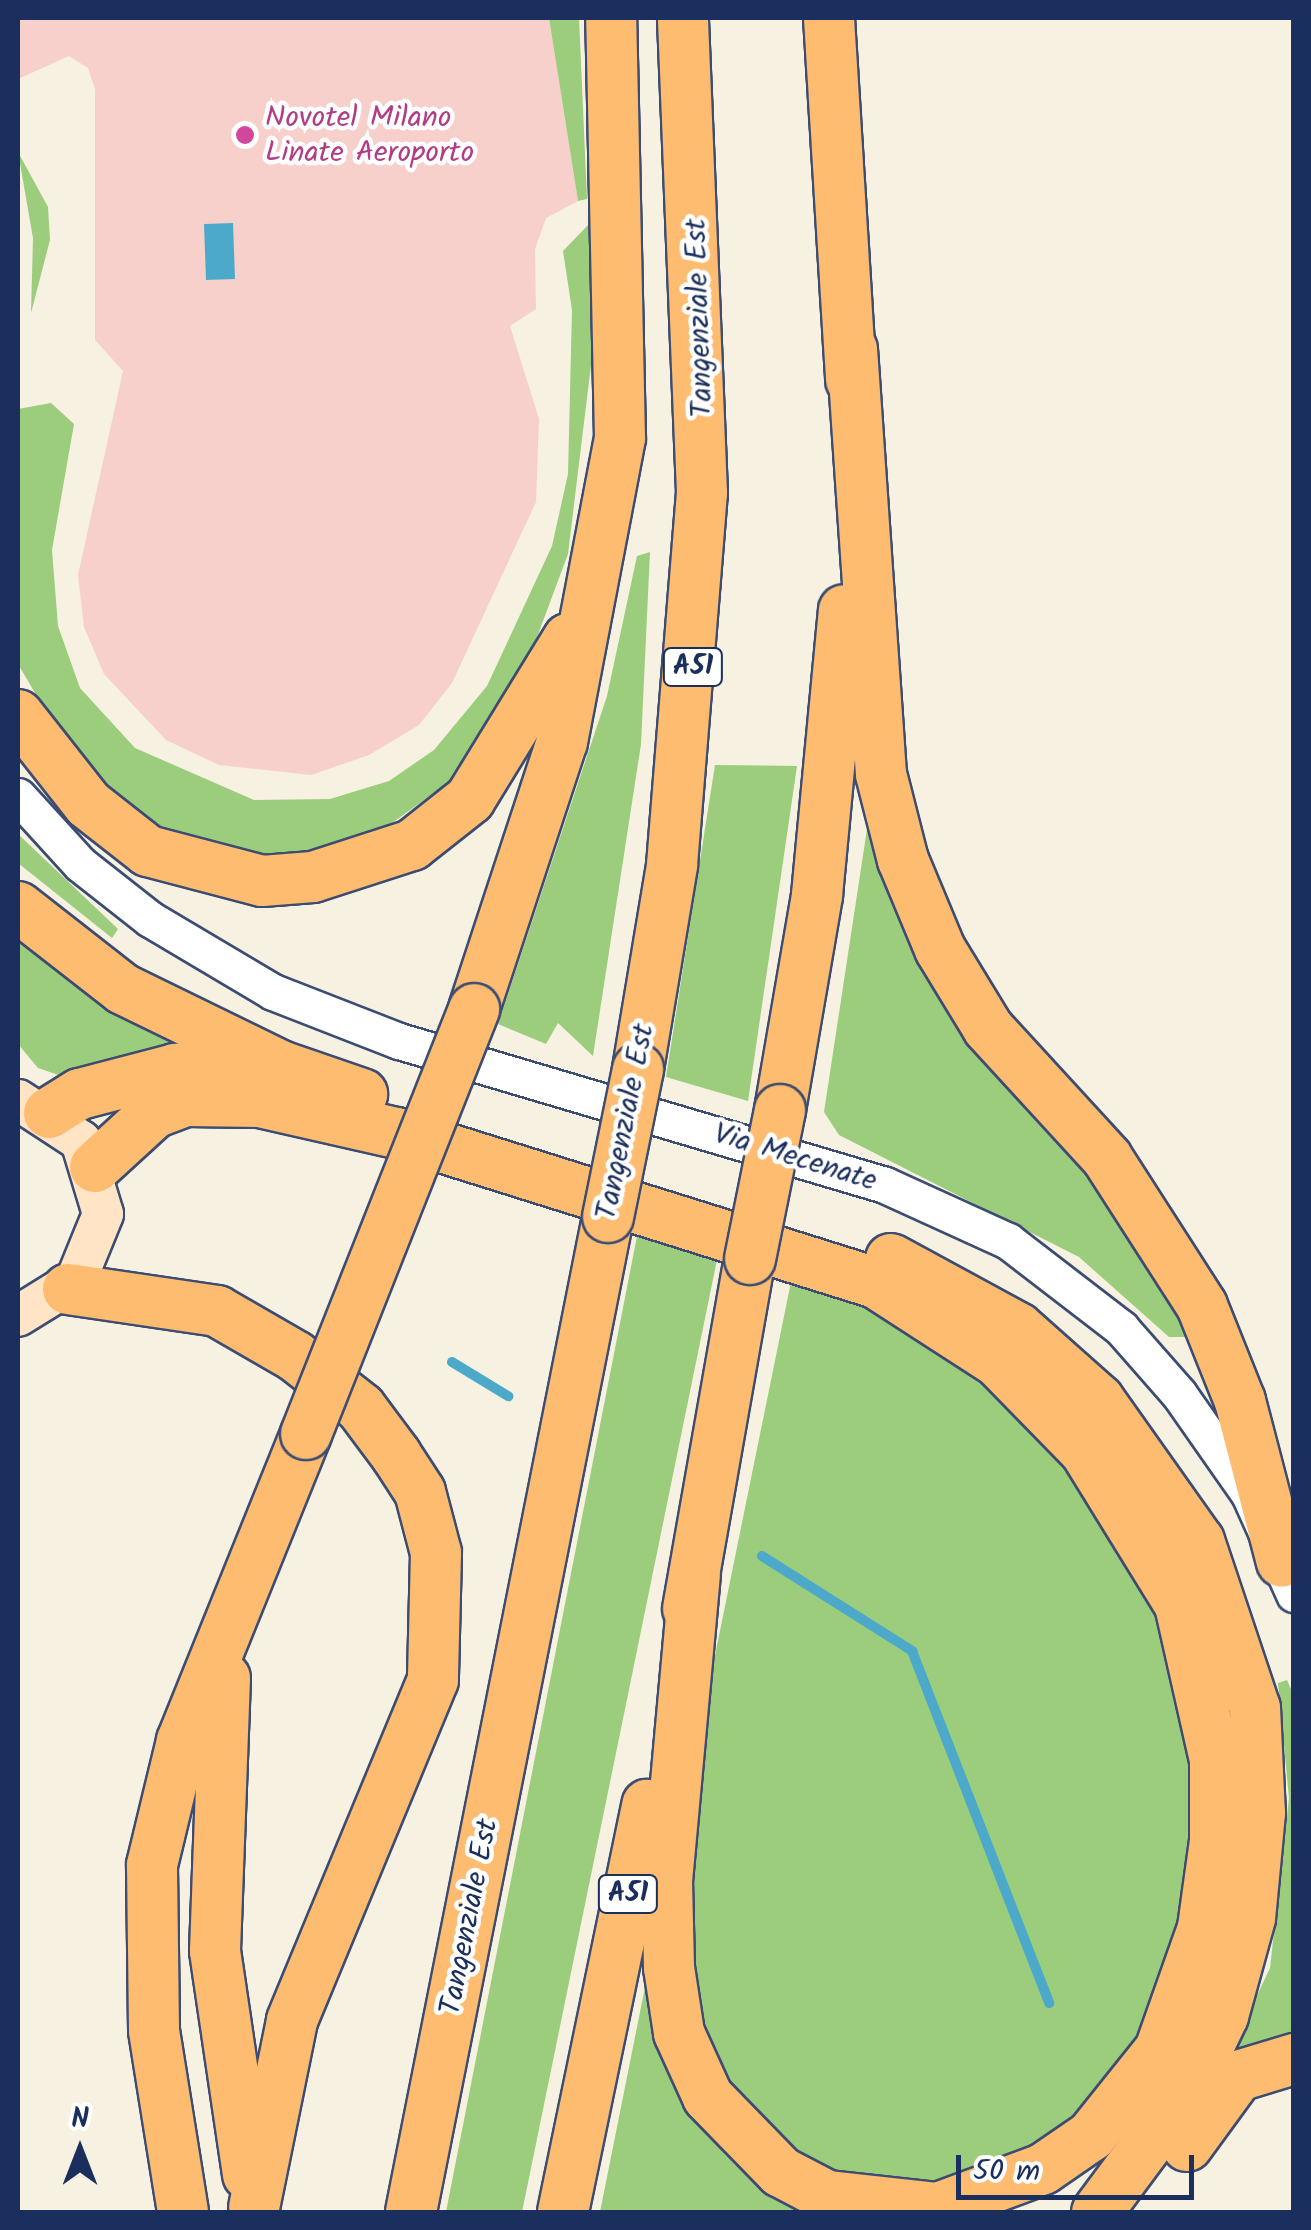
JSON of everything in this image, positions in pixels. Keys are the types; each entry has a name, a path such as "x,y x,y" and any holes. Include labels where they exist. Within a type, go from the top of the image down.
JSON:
{"highway":[{"path":"183,2212 154,2030 152,1865 182,1741 229,1638 474,1009 537,832 590,605 620,438 612,18"},
{"name":"Tangenziale Est","path":"411,2212 638,1068 672,864 702,513 700,262 683,18"},
{"name":"A51","path":"563,2212 694,1575 817,894 840,675 852,349 829,18"},
{"path":"852,349 881,774 904,860 940,949 988,1028 1107,1158 1202,1306 1240,1401 1288,1578"},
{"path":"18,715 88,804 148,851 262,881 313,877 412,845 470,799 590,605"},
{"path":"18,907 123,989 281,1066 846,1240 941,1281 1018,1328 1086,1388 1154,1468 1234,1624 1254,1708 1260,1814 1250,1918 1222,2016 1187,2091 1096,2212"},
{"path":"26,1102 80,1094 175,1068 281,1066"},
{"path":"95,1166 154,1114 186,1101 298,1108 429,1142 876,1283 998,1362 1084,1451 1180,1605 1215,1760 1215,1841 1202,1928 1160,2050 1091,2136 1043,2169 938,2208 827,2196 781,2172 708,2097 679,2033 668,1968 667,1882 694,1575"},
{"path":"68,1289 216,1311 295,1356 361,1408 396,1455 420,1492 436,1553 432,1680 292,2021 254,2210"},
{"path":"229,1638 215,1951 254,2210"},
{"path":"1134,2212 1238,2076 1294,2059"}],"main road":[{"path":"18,1316 68,1289 99,1238 95,1166 26,1102"}],"street":[{"name":"Via Mecenate","path":"18,733 52,794 150,919"},
{"name":"Via Mecenate","path":"18,796 80,864 150,919 209,958 337,1019 884,1184 1008,1241 1120,1328 1179,1394 1288,1578"}],"shaded area":[{"path":"18,18 549,18 578,201 546,218 535,249 536,309 510,326 539,419 536,502 452,683 419,725 369,755 311,775 219,765 166,740 104,674 84,627 78,575 123,371 95,340 95,89 88,68 69,56 18,79"}],"green space":[{"path":"549,18 579,18 587,199 578,201"},
{"path":"18,152 48,207 50,240 31,313 33,238"},
{"path":"590,223 600,226 596,324 568,554 524,672 460,774 374,836 287,856 212,855 147,830 88,783 18,664 18,409 51,403 74,424 52,550 58,626 80,688 135,748 254,800 330,799 389,781 434,750 487,686 552,546 568,474 572,310 563,251"},
{"path":"650,552 641,744 593,1056 558,1023 546,1044 498,1024 607,696 637,556"},
{"path":"715,765 797,766 748,1101 666,1077"},
{"path":"867,829 889,879 1196,1337 1169,1337 1079,1257 839,1135 824,1112"},
{"path":"18,834 118,929 112,938 18,863"},
{"path":"18,931 191,1050 76,1081 38,1068 18,1044"},
{"path":"639,1226 719,1250 522,2212 446,2212"},
{"path":"793,1272 842,1284 1018,1399 1129,1538 1191,1701 1197,1825 1165,2002 1103,2110 1025,2160 909,2190 808,2170 744,2116 695,2028 685,1803"},
{"path":"1287,1680 1294,1696 1293,2044 1220,2073 1270,1968 1289,1798 1278,1683"},
{"path":"649,1967 672,2044 835,2212 600,2212"}],"water":[{"path":"233,223 235,279 206,280 204,224"}],"waterway":[{"path":"452,1362 508,1396"},
{"path":"762,1556 912,1651 1049,2003"}],"place":[{"name":"Novotel Milano Linate Aeroporto","path":"245,135"}]}
